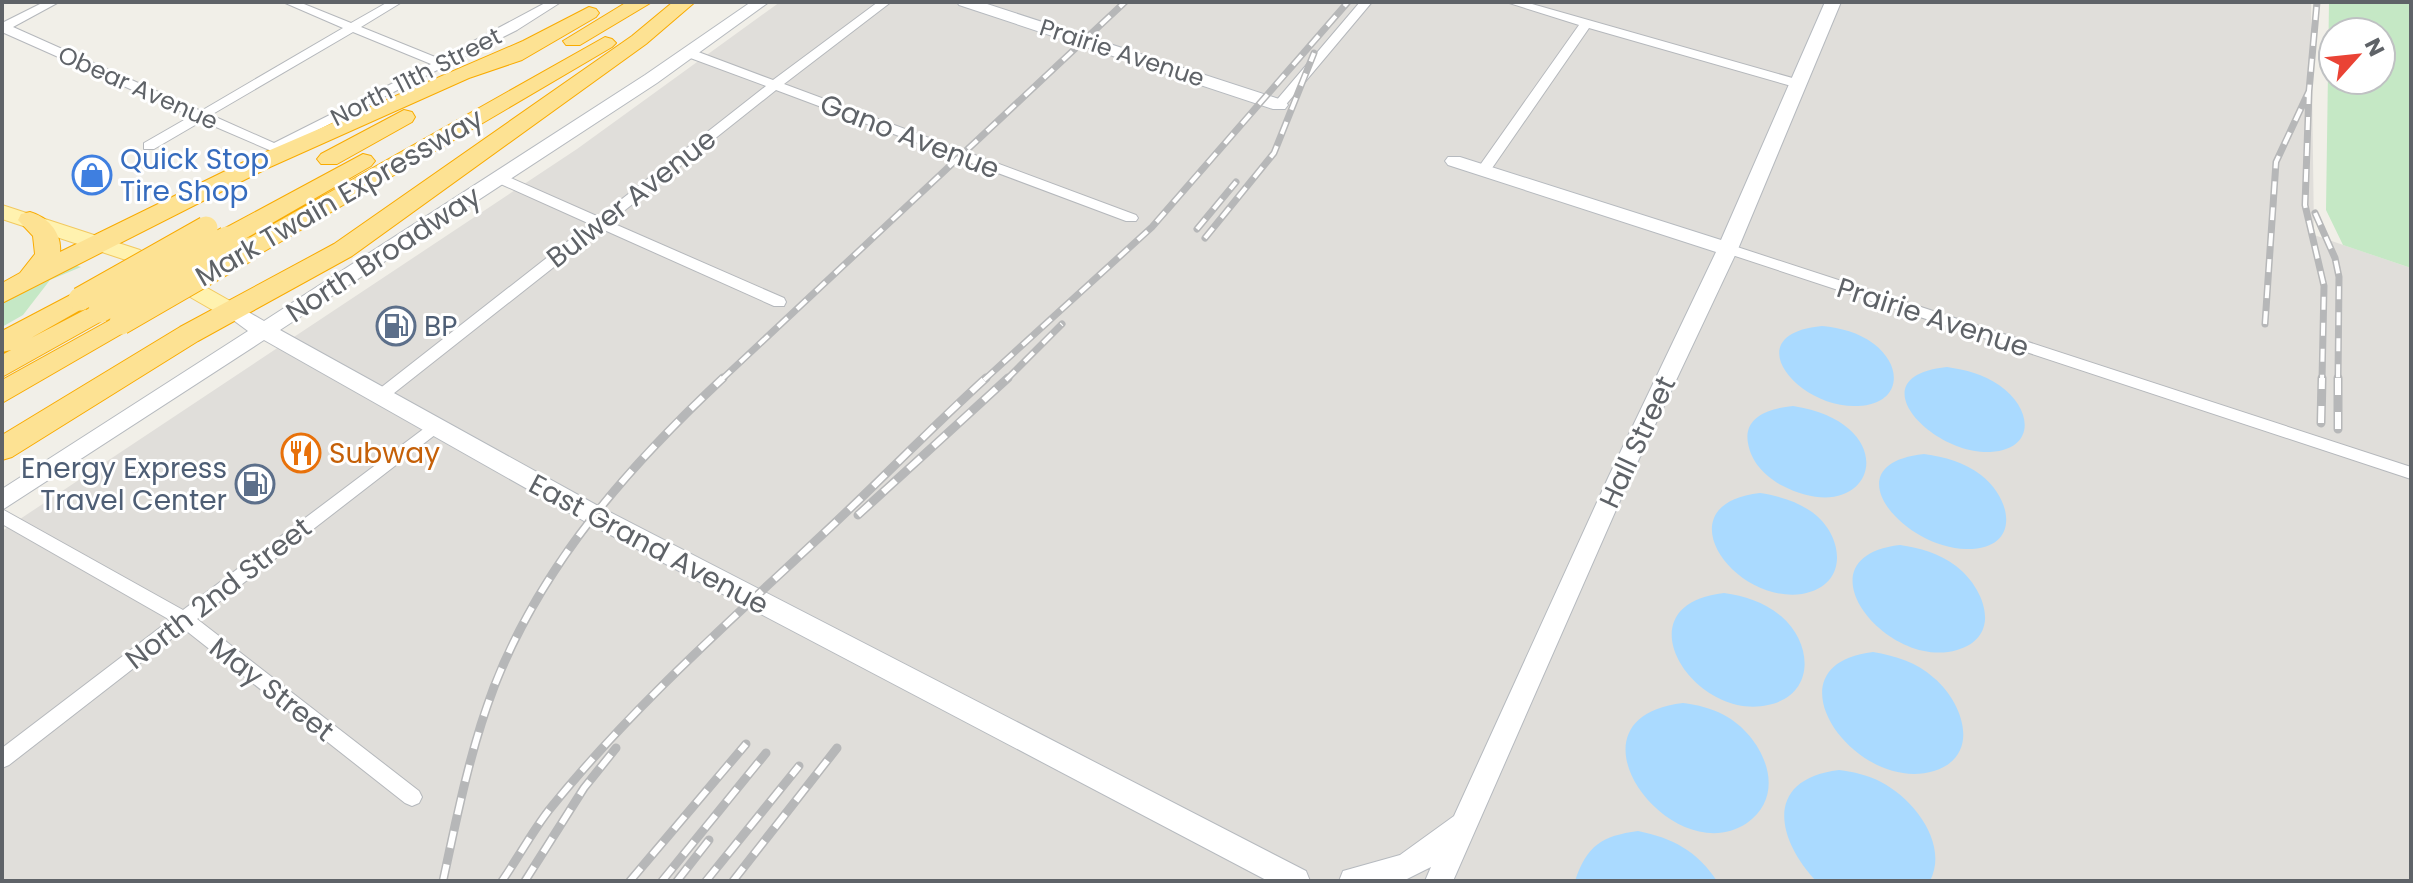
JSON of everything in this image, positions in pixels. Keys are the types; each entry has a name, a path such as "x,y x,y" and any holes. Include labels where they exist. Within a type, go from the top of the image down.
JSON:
{"highway":[{"name":"Mark Twain Expressway","path":"2,343 100,311 227,238 529,46 608,2"},
{"path":"227,238 642,2"},
{"name":"Mark Twain Expressway","path":"2,393 100,311 227,238 675,2"},
{"path":"2,449 231,311 296,278 370,232 639,40 685,2"},
{"path":"13,288 214,184 529,46"},
{"path":"13,288 45,259 50,247 48,236 30,220"},
{"path":"2,367 100,311"}],"main road":[{"name":"North Broadway","path":"2,501 265,332 689,53 761,2"},
{"name":"Prairie Avenue","path":"965,2 1279,105"},
{"name":"Hall Street","path":"1439,881 1619,478 1728,249 1833,2"},
{"name":"Prairie Avenue","path":"1454,161 1728,249"},
{"name":"East Grand Avenue","path":"2,212 133,255 379,397 778,612 1300,880"},
{"path":"1353,881 1390,873 1422,859 1465,818"}],"street":[{"path":"2,28 53,2"},
{"path":"289,2 439,63"},
{"path":"149,146 396,2"},
{"name":"North 11th Street","path":"274,148 513,27 555,2"},
{"name":"Bulwer Avenue","path":"379,397 885,2"},
{"path":"1279,105 1366,2"},
{"path":"1512,2 1799,84"},
{"path":"1483,171 1586,23"},
{"name":"Obear Avenue","path":"2,28 274,148"},
{"name":"Gano Avenue","path":"689,53 1131,218"},
{"path":"499,178 779,302"},
{"name":"Prairie Avenue","path":"1728,249 2411,473"},
{"name":"North 2nd Street","path":"2,759 434,427"},
{"name":"May Street","path":"2,516 184,619 412,797"}],"shaded area":[{"path":"780,2 2311,2 2314,235 2411,268 2411,881 2,881 2,531 577,149"}],"green space":[{"path":"2329,2 2411,2 2411,268 2343,245 2326,210 2328,96 2397,96 2397,16 2329,16"},
{"path":"74,265 81,267 50,280 23,315 2,327 2,300"}],"water":[{"path":"1822,326 1856,334 1884,353 1893,373 1893,383 1883,399 1858,406 1836,404 1815,396 1797,384 1785,370 1779,356 1782,342 1796,332"},
{"path":"1947,367 1987,378 2011,395 2024,417 2021,438 2001,450 1984,452 1963,448 1924,427 1911,412 1905,397 1907,384 1921,373"},
{"path":"1793,406 1830,417 1853,433 1865,452 1865,471 1856,486 1838,496 1813,496 1781,485 1760,468 1748,443 1750,426 1768,411"},
{"path":"1924,454 1961,463 1975,470 1992,486 2005,510 2006,522 1996,542 1966,549 1942,545 1900,521 1886,505 1879,488 1882,473 1896,461"},
{"path":"1760,493 1806,508 1831,533 1836,546 1835,571 1818,589 1802,594 1776,593 1753,584 1733,569 1718,551 1712,532 1716,515 1731,501"},
{"path":"1900,545 1943,558 1966,575 1975,587 1985,611 1985,624 1971,644 1957,650 1930,652 1904,644 1881,629 1863,610 1853,589 1855,569 1869,554"},
{"path":"1724,593 1768,607 1792,627 1804,653 1804,667 1802,680 1795,691 1784,699 1768,705 1741,706 1715,696 1694,680 1678,660 1672,638 1676,618 1692,602"},
{"path":"1873,652 1920,668 1944,688 1953,701 1963,728 1963,741 1958,754 1949,764 1934,771 1904,773 1876,764 1851,747 1833,725 1823,702 1825,679 1841,662"},
{"path":"1683,703 1724,715 1750,736 1759,750 1769,781 1767,796 1760,811 1747,823 1717,833 1687,828 1660,811 1638,788 1627,761 1628,735 1646,715"},
{"path":"1839,770 1881,782 1916,811 1932,838 1935,852 1935,867 1930,881 1816,881 1802,864 1786,829 1784,812 1788,797 1798,785 1815,776"},
{"path":"1638,831 1683,847 1717,881 1575,881 1585,859 1598,844"}],"railway":[{"path":"721,380 1125,2"},
{"path":"984,380 1152,227 1348,2"},
{"path":"2309,91 2317,2"},
{"path":"1205,238 1274,153 1314,53"},
{"path":"2265,324 2276,162 2309,91"},
{"path":"2309,91 2305,205 2324,286 2322,380"},
{"path":"1197,229 1236,182"},
{"path":"2315,213 2335,258 2339,277 2338,380"},
{"path":"1008,378 1062,324"},
{"path":"443,881 485,711 514,642 537,599 621,482 723,378"},
{"path":"502,881 549,810 613,736 986,378"},
{"path":"858,515 1008,378"},
{"path":"2321,423 2322,378"},
{"path":"2338,380 2338,429"},
{"path":"630,881 746,744"},
{"path":"525,881 584,788 616,748"},
{"path":"733,881 837,748"},
{"path":"662,881 766,753"},
{"path":"706,881 799,766"},
{"path":"677,881 709,840"}],"place":[{"name":"Quick Stop Tire Shop","path":"92,175"},
{"name":"BP","path":"396,326"},
{"name":"Subway","path":"301,453"},
{"name":"Energy Express Travel Center","path":"255,484"}]}
